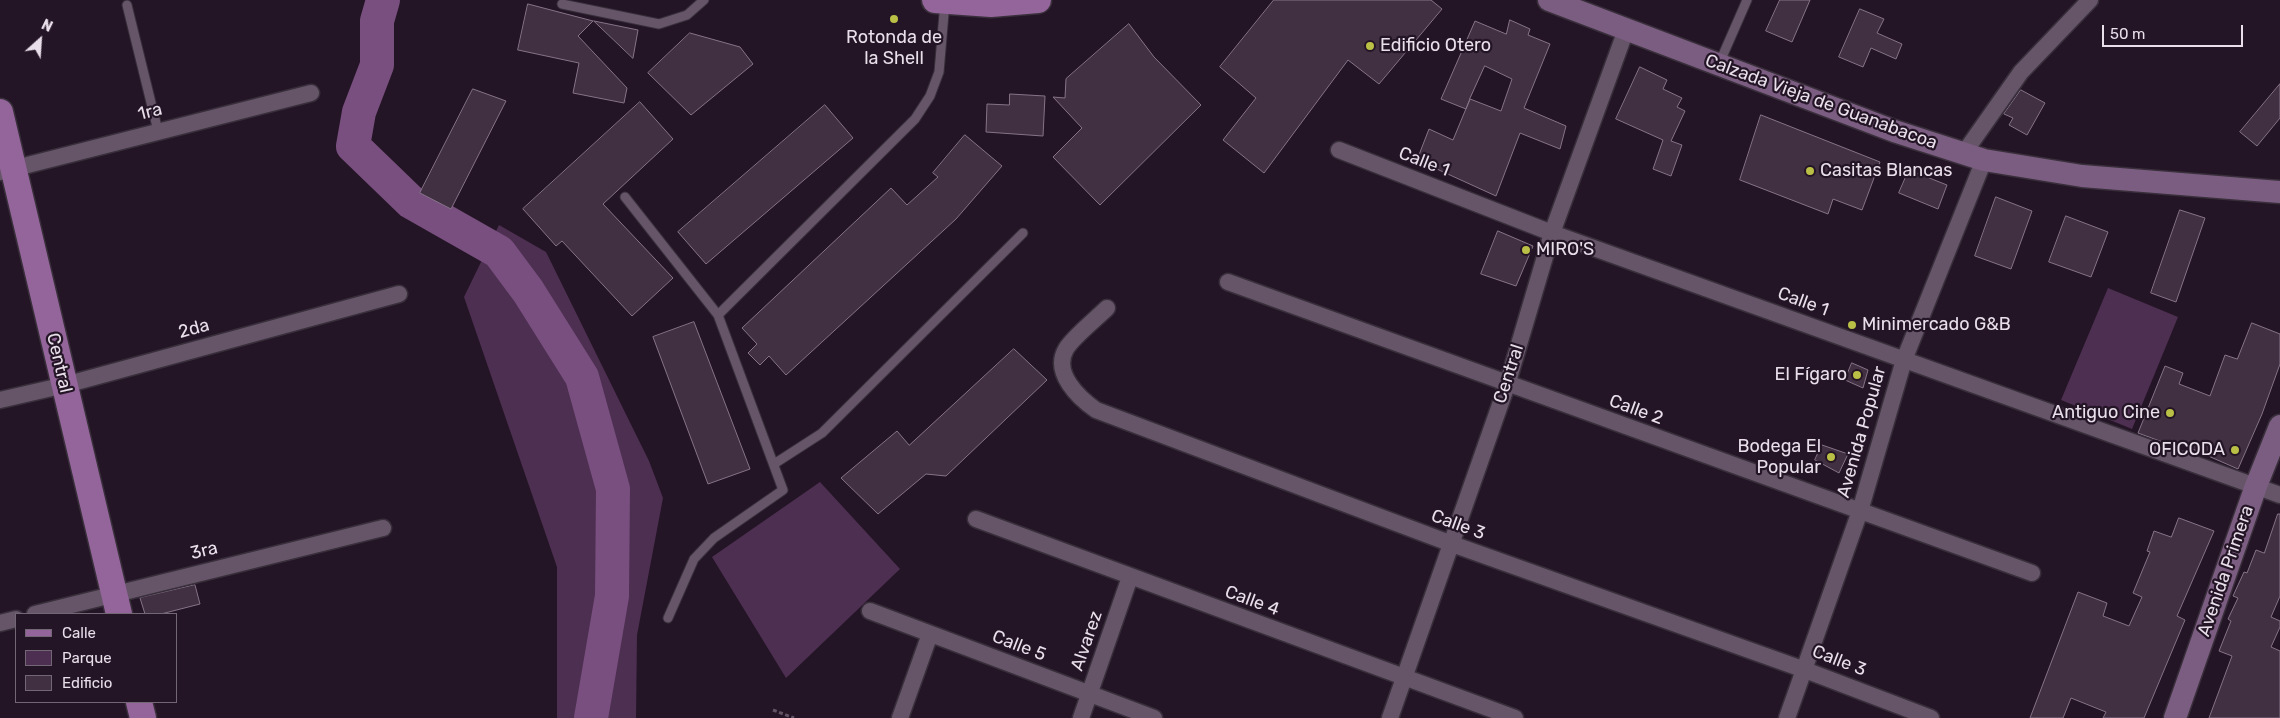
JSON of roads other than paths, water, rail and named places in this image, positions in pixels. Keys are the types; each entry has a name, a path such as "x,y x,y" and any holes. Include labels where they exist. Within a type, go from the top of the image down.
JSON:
{"main road":[{"path":"940,1 991,4 1038,0"},
{"name":"Calzada Vieja de Guanabacoa","path":"1549,0 1894,132 1974,157 2082,176 2280,192"},
{"name":"Central","path":"0,112 7,171 65,385 117,604"},
{"name":"Avenida Primera","path":"2174,718 2256,486 2280,426"},
{"path":"139,703 143,718"}],"street":[{"name":"Avenida Popular","path":"1787,718 1860,511 1904,360 1974,157 2021,72 2090,0"},
{"name":"Central","path":"1390,718 1507,385 1552,233 1626,30"},
{"name":"1ra","path":"7,171 311,93"},
{"name":"Calle 1","path":"1339,150 1552,233 2256,486"},
{"name":"Calle 2","path":"1228,282 1507,385 2032,573"},
{"name":"2da","path":"0,400 65,385 399,294"},
{"name":"Calle 3","path":"1107,308 1066,350 1063,361 1068,382 1080,398 1096,410 1452,544 1805,670 1931,718"},
{"path":"2256,486 2280,495"},
{"name":"Calle 4","path":"976,519 1515,718"},
{"name":"3ra","path":"43,613 117,604 383,528"},
{"name":"Alvarez","path":"1081,718 1130,576"},
{"name":"Calle 5","path":"870,611 1154,718"},
{"path":"0,623 15,619"},
{"path":"900,718 930,634"}],"lane":[{"path":"562,4 659,24 687,15 704,0"},
{"path":"1719,65 1747,0"},
{"path":"718,315 915,119 930,96 939,72 940,1"},
{"path":"127,5 158,131"},
{"path":"625,197 718,315 783,490 714,538 694,559 668,618"},
{"path":"774,464 822,433 1023,233"}],"waterway":[{"path":"383,0 377,21 377,65 359,112 353,146 411,202 499,252 528,291 582,377 613,489 612,596 591,718"}],"place":[{"name":"Rotonda de la Shell","path":"894,19"},
{"name":"Edificio Otero","path":"1370,46"},
{"name":"Casitas Blancas","path":"1810,171"},
{"name":"MIRO'S","path":"1526,250"},
{"name":"Minimercado G&B","path":"1852,325"},
{"name":"El Fígaro","path":"1857,375"},
{"name":"Antiguo Cine","path":"2170,413"},
{"name":"OFICODA","path":"2235,450"},
{"name":"Bodega El Popular","path":"1831,457"}]}
